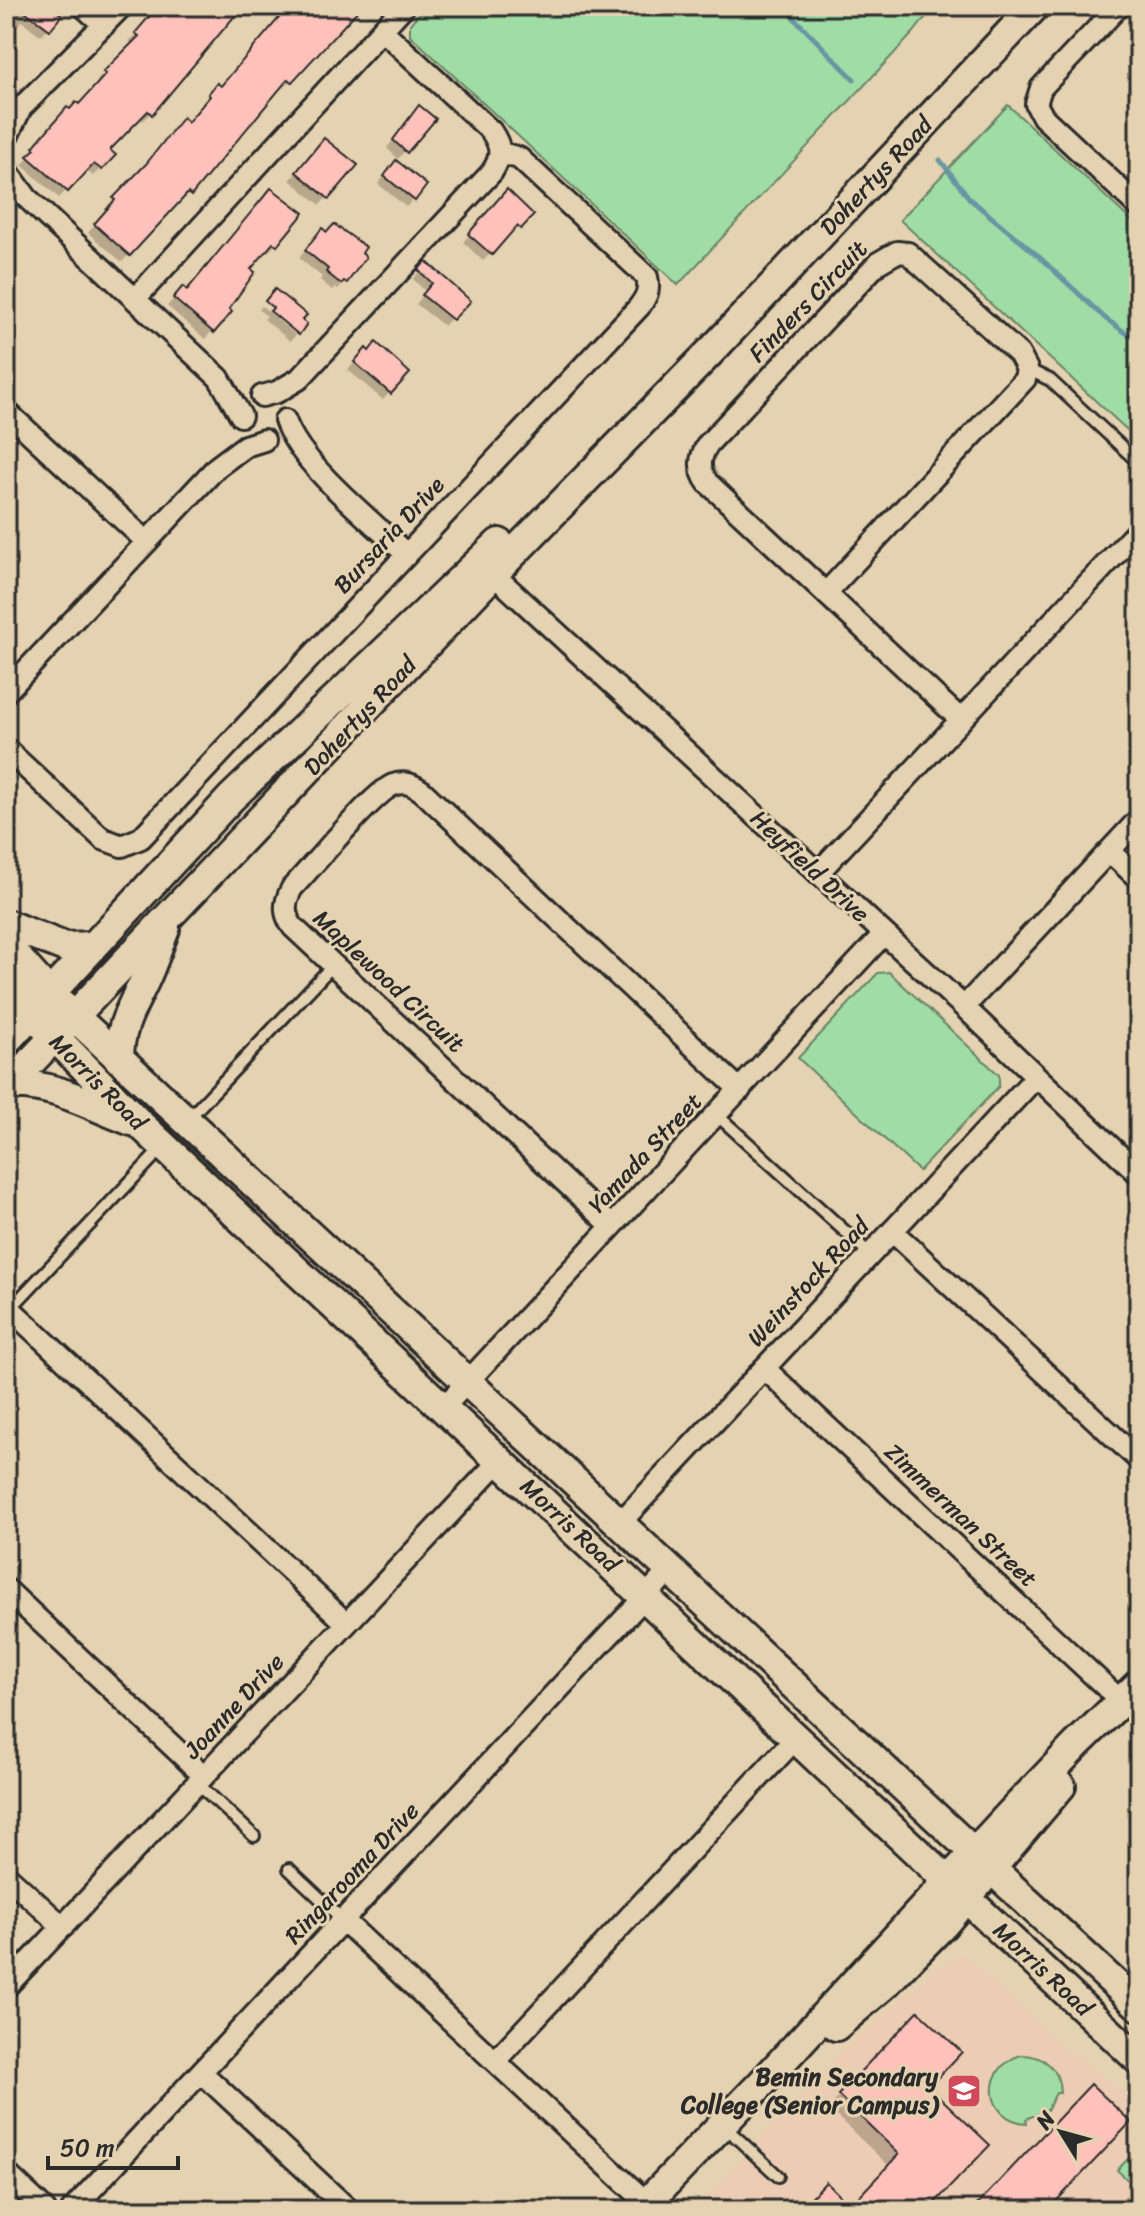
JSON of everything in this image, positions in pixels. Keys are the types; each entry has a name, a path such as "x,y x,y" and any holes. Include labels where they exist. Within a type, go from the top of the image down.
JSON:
{"street":[{"path":"83,6 104,25"},
{"path":"6,139 14,113 122,6"},
{"path":"135,299 404,6"},
{"name":"Dohertys Road","path":"6,1041 231,798 486,568 716,346 1035,6"},
{"path":"1119,6 1041,88 1036,104 1043,117 1139,207"},
{"path":"217,467 229,448 249,401 289,386 304,373 492,172 501,153 491,131 383,31"},
{"name":"Bursaria Drive","path":"6,749 103,839 122,846 141,838 639,307 647,296 647,277 519,158 501,153"},
{"path":"6,169 27,198"},
{"path":"6,184 27,198 219,378 246,433 257,440 266,440 292,451 311,464"},
{"name":"Finders Circuit","path":"826,593 708,483 700,466 702,453 708,444 878,263 897,252 908,253 917,259 1019,354 1027,369"},
{"path":"961,720 826,593 1021,386 1027,369"},
{"path":"6,692 217,467 245,446 277,435 289,400 304,373"},
{"path":"219,378 280,404 297,446 311,464 406,554"},
{"path":"6,411 147,542"},
{"path":"818,873 1139,529"},
{"name":"Dohertys Road","path":"7,1086 170,915 486,568"},
{"name":"Heyfield Drive","path":"486,568 964,1007 1139,1174"},
{"name":"Maplewood Circuit","path":"612,1226 287,919 286,899 292,888 381,793 400,783 412,784 740,1090"},
{"path":"964,1007 1139,819"},
{"path":"1109,851 1139,879"},
{"path":"119,1059 124,1018 145,980 170,915"},
{"path":"6,924 65,947 94,946"},
{"name":"Yamada Street","path":"444,1407 883,935"},
{"name":"Morris Road","path":"6,945 53,1036 140,1124 1139,2060"},
{"name":"Morris Road","path":"6,987 39,1004 73,1015 619,1524 1133,1994"},
{"name":"Weinstock Road","path":"619,1524 1036,1077"},
{"path":"7,1086 31,1083 49,1087 140,1124"},
{"path":"892,1231 1139,1460"},
{"path":"8,1307 346,1623"},
{"name":"Zimmerman Street","path":"764,1368 1130,1693"},
{"name":"Joanne Drive","path":"6,1987 500,1460"},
{"name":"Ringarooma Drive","path":"72,2210 670,1570"},
{"path":"6,1589 201,1779"},
{"path":"343,1920 495,2061 643,2206 762,2083 885,1984 1076,1745 1130,1693"},
{"path":"495,2061 797,1737"},
{"path":"6,1875 63,1927"},
{"path":"201,2072 349,2210"},
{"path":"6,2173 45,2210"}],"lane":[{"path":"1027,369 1050,380 1139,463"},
{"path":"187,1120 333,965"},
{"path":"717,1115 870,1254"},
{"path":"8,1307 164,1145"},
{"path":"201,1779 254,1836"},
{"path":"289,1869 343,1920"},
{"path":"723,2124 778,2176"}],"shaded area":[{"name":"Bemin Secondary College (Senior Campus)","path":"963,1954 1065,2049 1096,2069 1139,2108 1139,2210 694,2210 836,2058 935,1969"}],"green space":[{"path":"426,6 934,6 914,32 678,285 410,35 410,24"},
{"path":"1008,105 1139,228 1139,441 900,220"},
{"path":"889,972 999,1075 999,1086 919,1171 798,1058 878,973"},
{"path":"1021,2055 1037,2057 1049,2065 1057,2077 1060,2093 1056,2093 1047,2110 1026,2119 1027,2123 1013,2120 1002,2113 993,2093 999,2071"},
{"path":"1139,2148 1139,2210 1114,2210 1135,2187 1117,2170"}],"building":[{"path":"18,6 50,6 62,15 50,30"},
{"path":"158,6 243,6 152,115 148,111 110,150 116,155 102,170 94,164 68,192 27,156 67,107 70,109 76,102 79,104 106,74 103,72 139,36 135,33"},
{"path":"289,6 362,6 292,82 288,79 191,196 188,193 130,256 94,224 183,117 188,122 217,83 221,86"},
{"path":"419,105 436,119 407,153 393,140"},
{"path":"324,138 358,165 329,199 296,172"},
{"path":"396,160 427,185 415,201 384,176"},
{"path":"271,188 304,213 277,246 273,243 251,269 255,272 229,309 232,312 214,333 173,298 183,286 187,290"},
{"path":"507,189 534,215 521,229 517,226 492,255 468,234"},
{"path":"334,224 366,247 362,253 366,257 347,283 344,281 341,284 305,250 322,228 327,232"},
{"path":"426,261 471,301 453,320 422,295 432,283 418,270"},
{"path":"275,289 307,315 302,320 307,324 299,335 270,311 273,308 265,301"},
{"path":"376,342 410,373 391,394 354,362"},
{"path":"918,2011 962,2052 929,2087 990,2145 928,2210 799,2210 826,2182 850,2206 899,2154 838,2095"},
{"path":"1091,2084 1131,2122 1048,2210 972,2210"}],"waterway":[{"path":"787,6 793,17 854,79"},
{"path":"940,160 970,199 1036,254 1106,319 1139,342"}],"place":[{"name":"Bemin Secondary College (Senior Campus)","path":"964,2091"}]}
